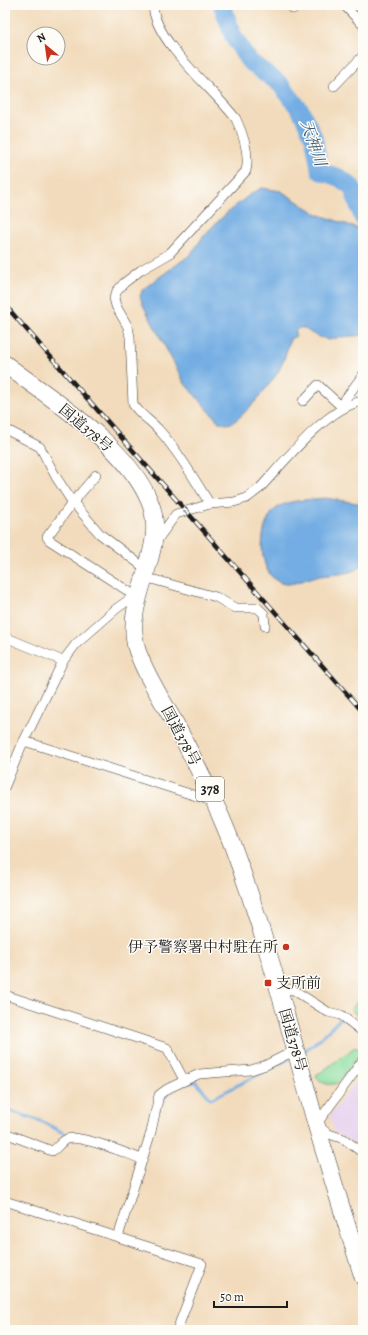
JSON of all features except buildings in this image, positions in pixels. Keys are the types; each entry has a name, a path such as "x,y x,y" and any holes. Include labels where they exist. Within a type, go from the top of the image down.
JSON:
{"highway":[{"name":"国道378号","path":"5,364 92,429 131,470 150,501 155,530 154,545 140,584 135,611 134,637 137,650 150,678 215,802 237,856 279,992 316,1125 363,1276"}],"street":[{"path":"153,5 156,19 172,47 236,119 242,133 248,164 246,171 203,215 169,254 124,283 117,291 114,298 116,306 128,327 130,336 133,404 139,413 159,430 169,442 210,504"},
{"path":"344,5 363,25"},
{"path":"334,86 363,56"},
{"path":"154,545 176,514 210,504 234,502 247,498 260,488 327,418 342,406 363,375"},
{"path":"303,401 318,385 342,406"},
{"path":"342,406 363,401"},
{"path":"5,429 40,447 56,477 73,502 140,584 216,597 234,608 258,608 264,614 265,626"},
{"path":"96,475 73,502 47,537 49,540 128,592 140,584"},
{"path":"5,786 24,741 63,661 76,644 116,609 140,584"},
{"path":"5,637 63,661"},
{"path":"24,741 215,802"},
{"path":"279,992 292,989 328,1012 341,1015 363,1032"},
{"path":"5,995 167,1048 184,1080"},
{"path":"118,1237 142,1159 159,1096 167,1089 198,1074 251,1070 266,1065 296,1050"},
{"path":"363,1060 316,1125 329,1134 344,1139 363,1152"},
{"path":"5,1133 52,1151 67,1139 86,1140 142,1159"},
{"path":"5,1201 202,1264 177,1330"}],"shaded area":[{"path":"363,1072 363,1148 334,1132 330,1116"}],"green space":[{"path":"363,994 363,1020 351,1010"},
{"path":"357,1047 361,1053 338,1083 326,1084 316,1076"}],"water":[{"path":"262,188 281,191 317,214 363,230 363,335 340,337 329,340 313,334 303,328 299,328 295,332 296,336 290,339 285,358 277,374 265,390 236,420 229,424 225,424 219,422 185,384 143,305 140,296 143,289 190,255 206,233 229,211 252,193"},
{"path":"325,498 363,504 363,565 354,571 316,577 289,584 275,580 268,572 264,561 262,548 266,523 272,513 280,506 291,502"}],"waterway":[{"name":"天神川","path":"222,5 234,38 249,61 280,84 301,111 314,138 320,171 340,178 352,187 363,218"},
{"path":"303,1052 321,1038 340,1019"},
{"path":"190,1083 195,1081 211,1099 289,1059"},
{"path":"161,1103 168,1093"},
{"path":"5,1109 43,1122 69,1136"}],"railway":[{"path":"5,305 363,712"}],"place":[{"name":"伊予警察署中村駐在所","path":"286,947"},
{"name":"支所前","path":"268,983"}]}
